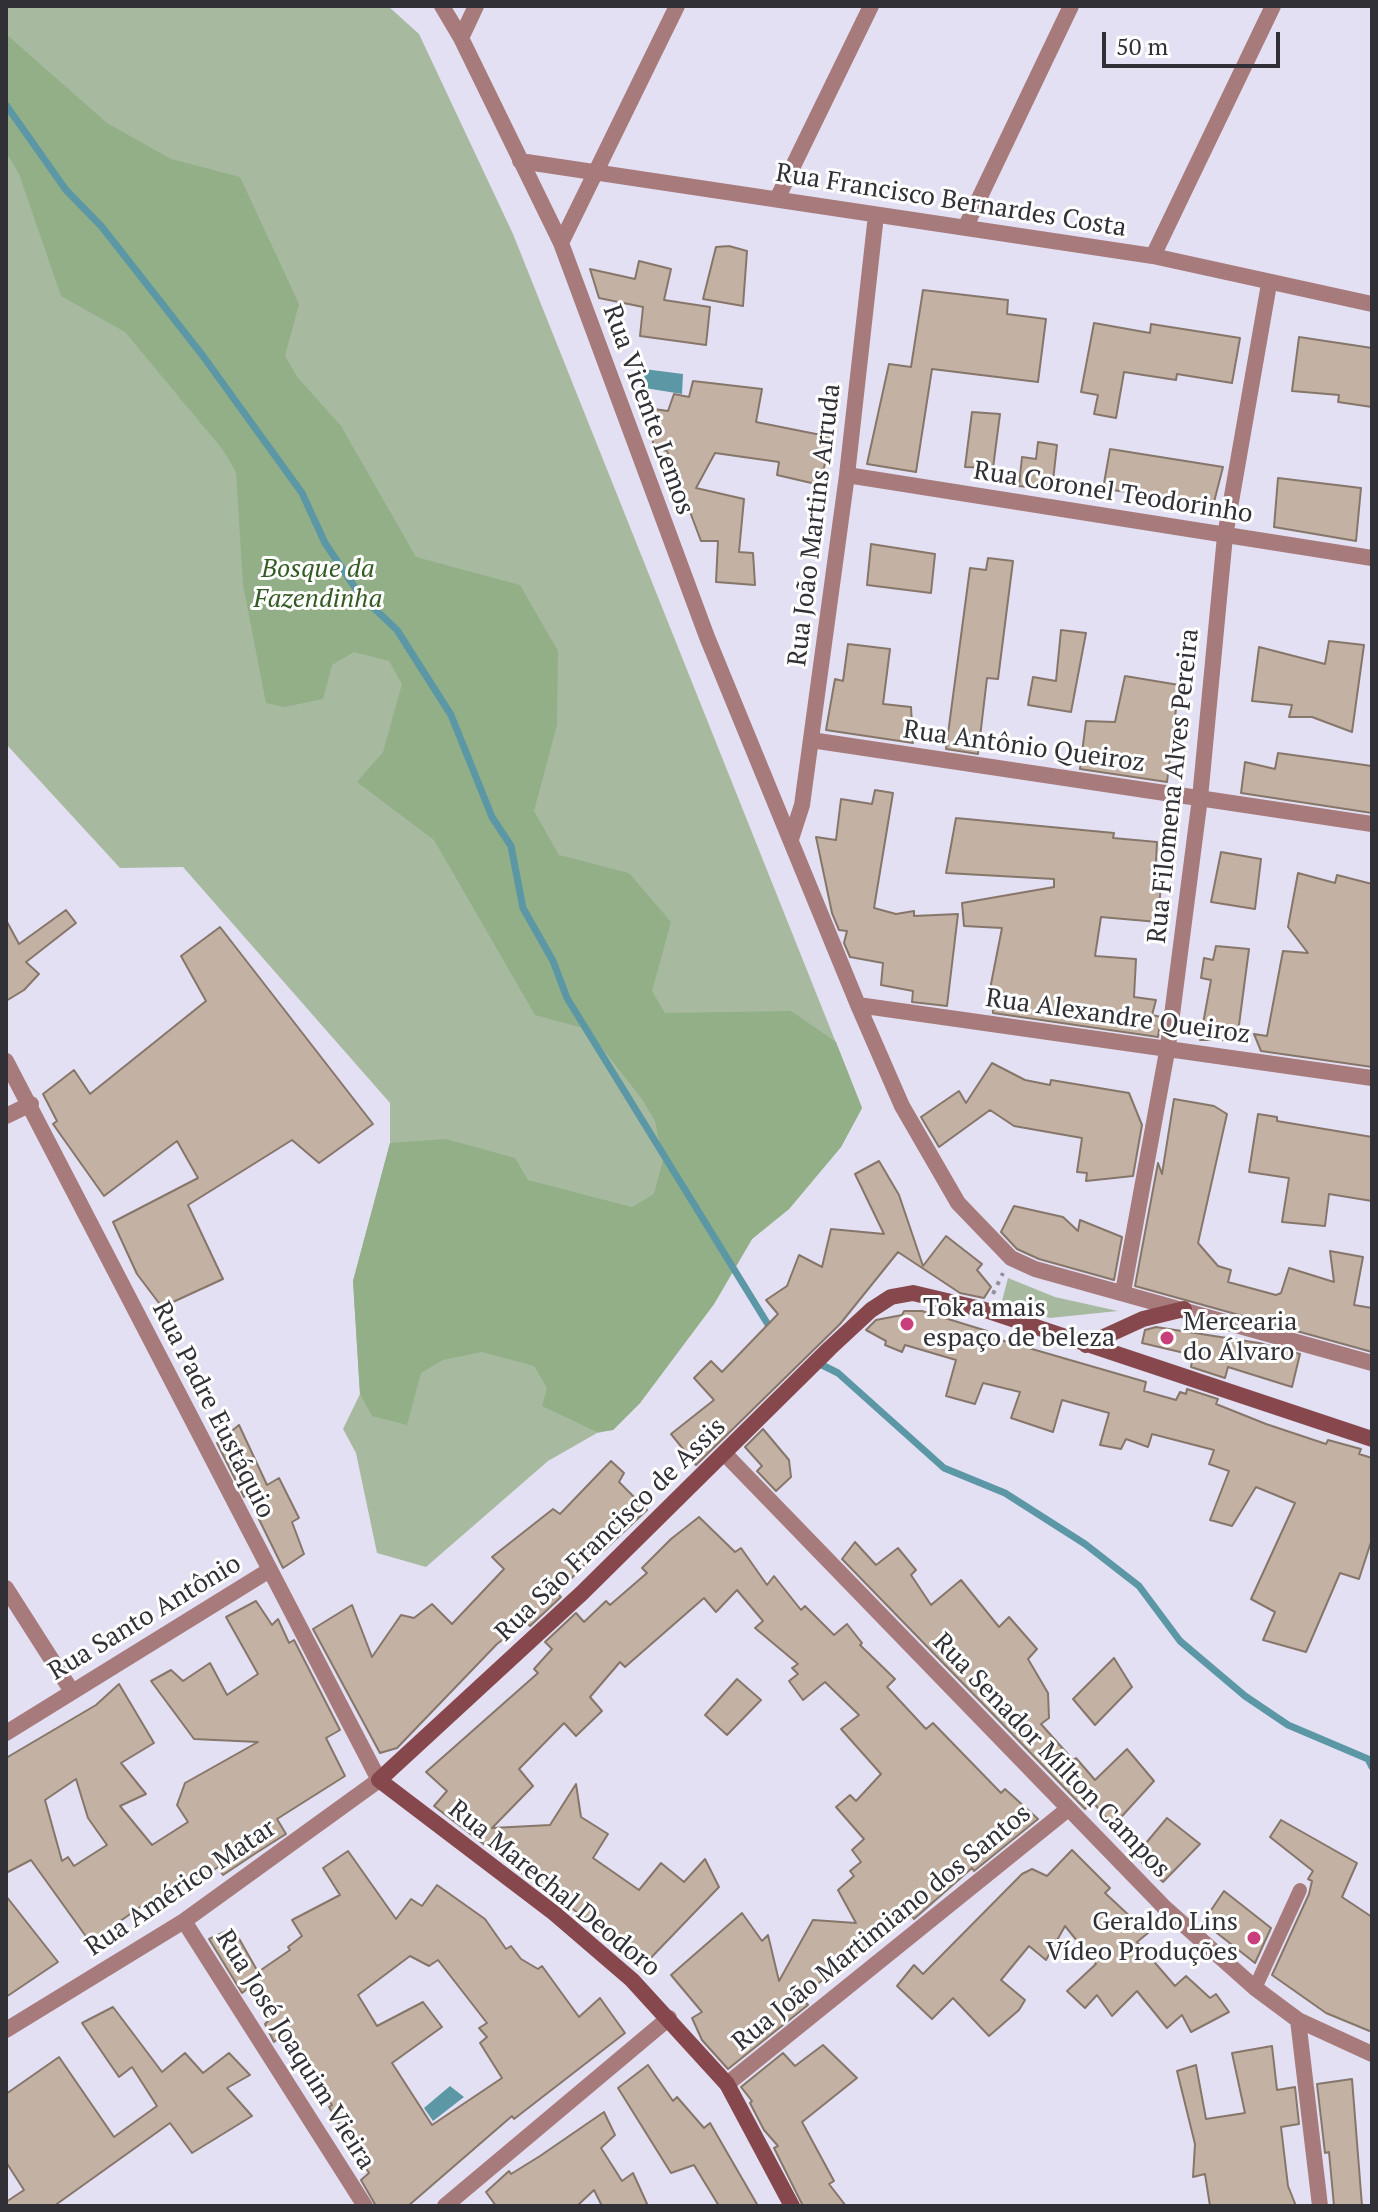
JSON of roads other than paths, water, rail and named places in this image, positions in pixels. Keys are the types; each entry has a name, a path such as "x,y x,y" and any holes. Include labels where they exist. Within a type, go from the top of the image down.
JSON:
{"street":[{"name":"Rua Vicente Lemos","path":"442,6 461,38 561,243 707,637 902,1106 958,1203 1011,1258 1035,1269 1123,1292"},
{"path":"461,38 476,6"},
{"path":"561,243 677,6"},
{"path":"777,199 871,6"},
{"path":"965,228 1071,6"},
{"path":"1153,256 1273,6"},
{"name":"Rua Francisco Bernardes Costa","path":"520,161 596,175 1153,256 1269,284 1372,303"},
{"name":"Rua João Martins Arruda","path":"791,839 802,805 811,740 847,475 876,215"},
{"name":"Rua Filomena Alves Pereira","path":"1123,1292 1168,1046 1200,798 1225,536 1269,284"},
{"name":"Rua Coronel Teodorinho","path":"847,475 1372,558"},
{"name":"Rua Antônio Queiroz","path":"811,740 1372,824"},
{"name":"Rua Alexandre Queiroz","path":"858,1005 1168,1046 1372,1078"},
{"name":"Rua Padre Eustáquio","path":"6,1061 379,1780"},
{"path":"6,1116 31,1104"},
{"path":"1123,1292 1372,1363"},
{"name":"Rua São Francisco de Assis","path":"379,1780 582,1593 830,1348 871,1310 891,1297 913,1293 985,1310 1372,1439"},
{"path":"1086,1345 1143,1319 1184,1309"},
{"name":"Rua Senador Milton Campos","path":"725,1454 1165,1908 1255,1988 1298,2020 1372,2054"},
{"name":"Rua Santo Antônio","path":"6,1733 268,1571"},
{"path":"6,1588 71,1690"},
{"name":"Rua Américo Matar","path":"6,2030 184,1921 379,1780"},
{"name":"Rua Marechal Deodoro","path":"379,1780 554,1913 632,1980 669,2018 727,2084 792,2206"},
{"name":"Rua João Martimiano dos Santos","path":"727,2084 1068,1809"},
{"name":"Rua José Joaquim Vieira","path":"184,1921 365,2206"},
{"path":"445,2206 669,2018"},
{"path":"1298,2020 1320,2206"}],"lane":[{"path":"1255,1988 1300,1890"}],"water":[{"path":"644,369 683,374 682,394 645,388"},
{"path":"450,2086 464,2097 433,2121 424,2108"}],"waterway":[{"path":"6,105 66,190 102,227 203,356 302,493 325,543 360,595 397,630 451,715 492,817 511,846 523,908 553,961 567,998 772,1331"},
{"path":"818,1363 838,1373 944,1468 1005,1493 1085,1544 1139,1586 1180,1641 1245,1696 1288,1725 1368,1759 1372,1767"}],"place":[{"name":"Tok a mais espaço de beleza","path":"907,1324"},
{"name":"Mercearia do Álvaro","path":"1167,1338"},
{"name":"Geraldo Lins Vídeo Produções","path":"1254,1938"}],"park label":[{"name":"Bosque da Fazendinha","path":"318,585"}]}
